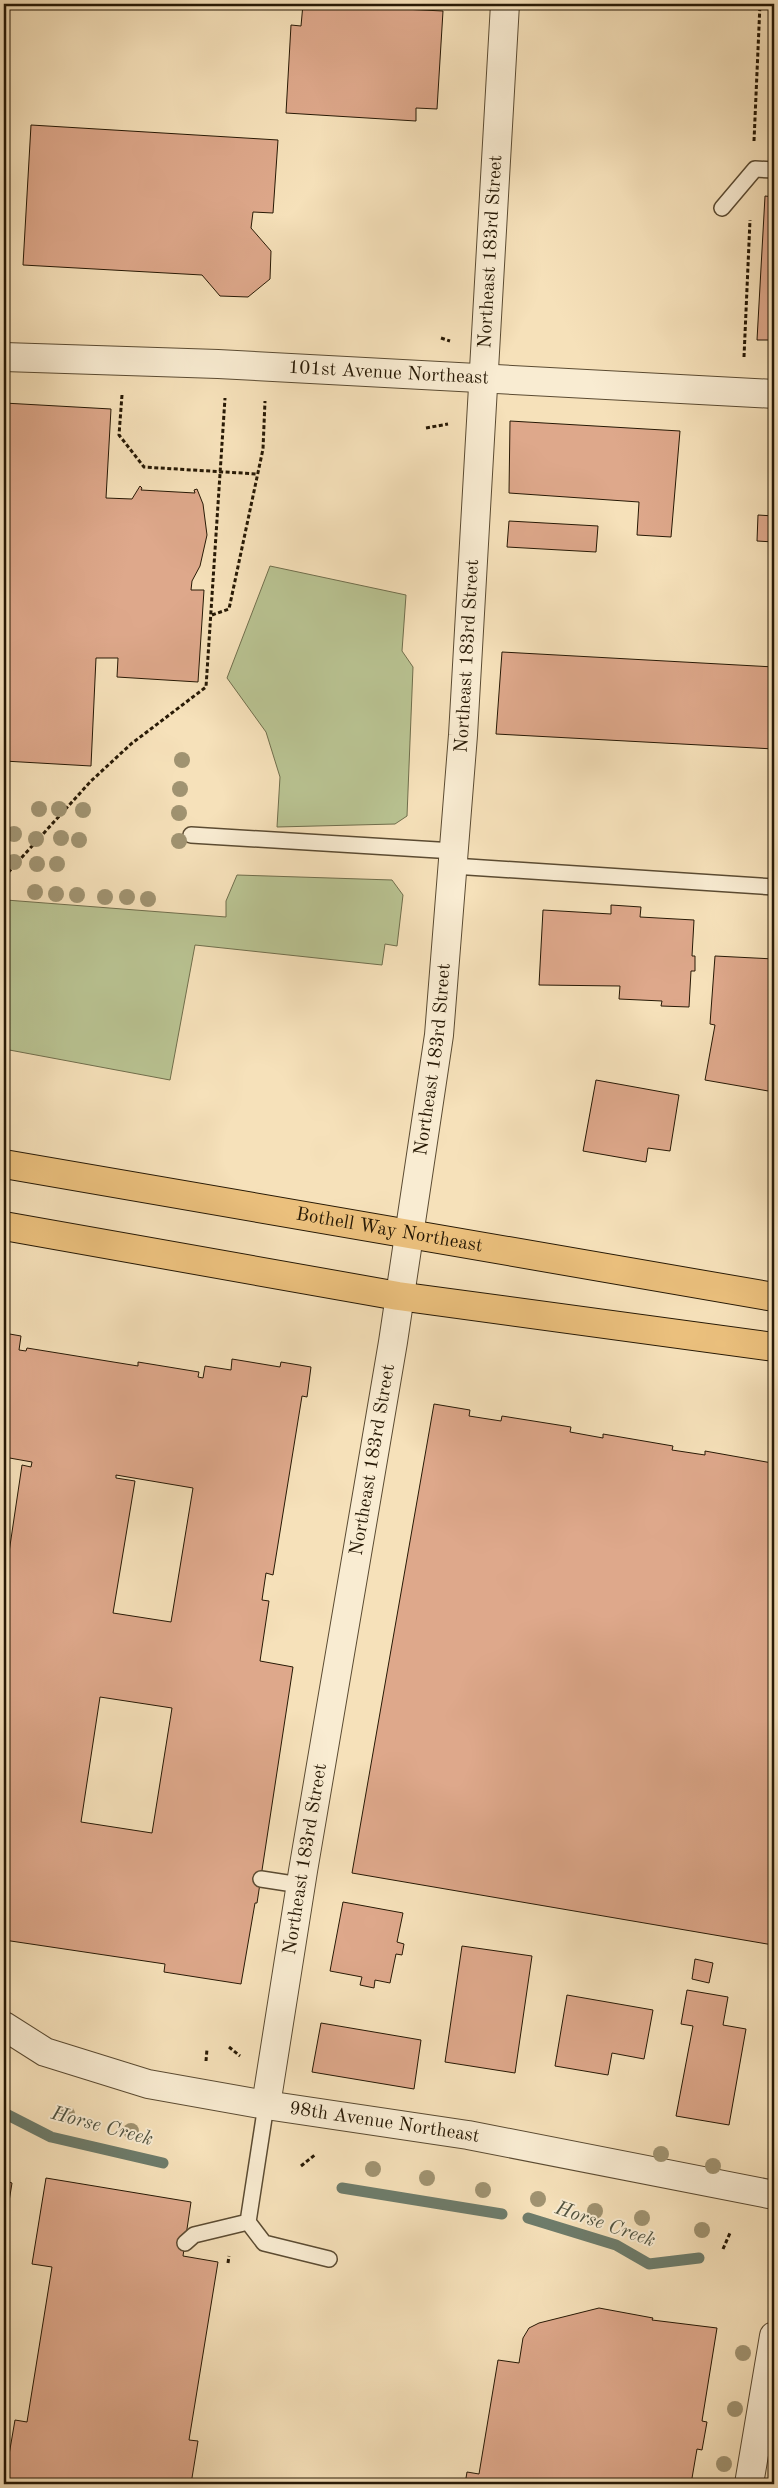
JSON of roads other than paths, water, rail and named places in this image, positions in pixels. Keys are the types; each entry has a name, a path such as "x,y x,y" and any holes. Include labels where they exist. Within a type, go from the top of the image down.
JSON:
{"main road":[{"name":"Bothell Way Northeast","path":"4,1164 774,1297"},
{"path":"4,1226 398,1296 774,1347"}],"street":[{"name":"Northeast 183rd Street","path":"266,2105 300,1885 393,1342 398,1296 439,1035 463,735 505,4"},
{"name":"101st Avenue Northeast","path":"4,357 218,364 774,394"},
{"name":"98th Avenue Northeast","path":"4,2026 45,2052 148,2084 266,2105 468,2135 774,2195"},
{"path":"749,2484 774,2336"}],"lane":[{"path":"722,208 755,169 774,170"},
{"path":"191,835 774,887"},
{"path":"261,1879 300,1885"},
{"path":"266,2105 248,2222 264,2243 329,2259"},
{"path":"185,2243 194,2235 248,2222"}],"waterway":[{"name":"Horse Creek","path":"4,2113 51,2137 163,2163"},
{"name":"Horse Creek","path":"342,2188 502,2214"},
{"name":"Horse Creek","path":"528,2218 616,2245 649,2264 699,2258"}]}
